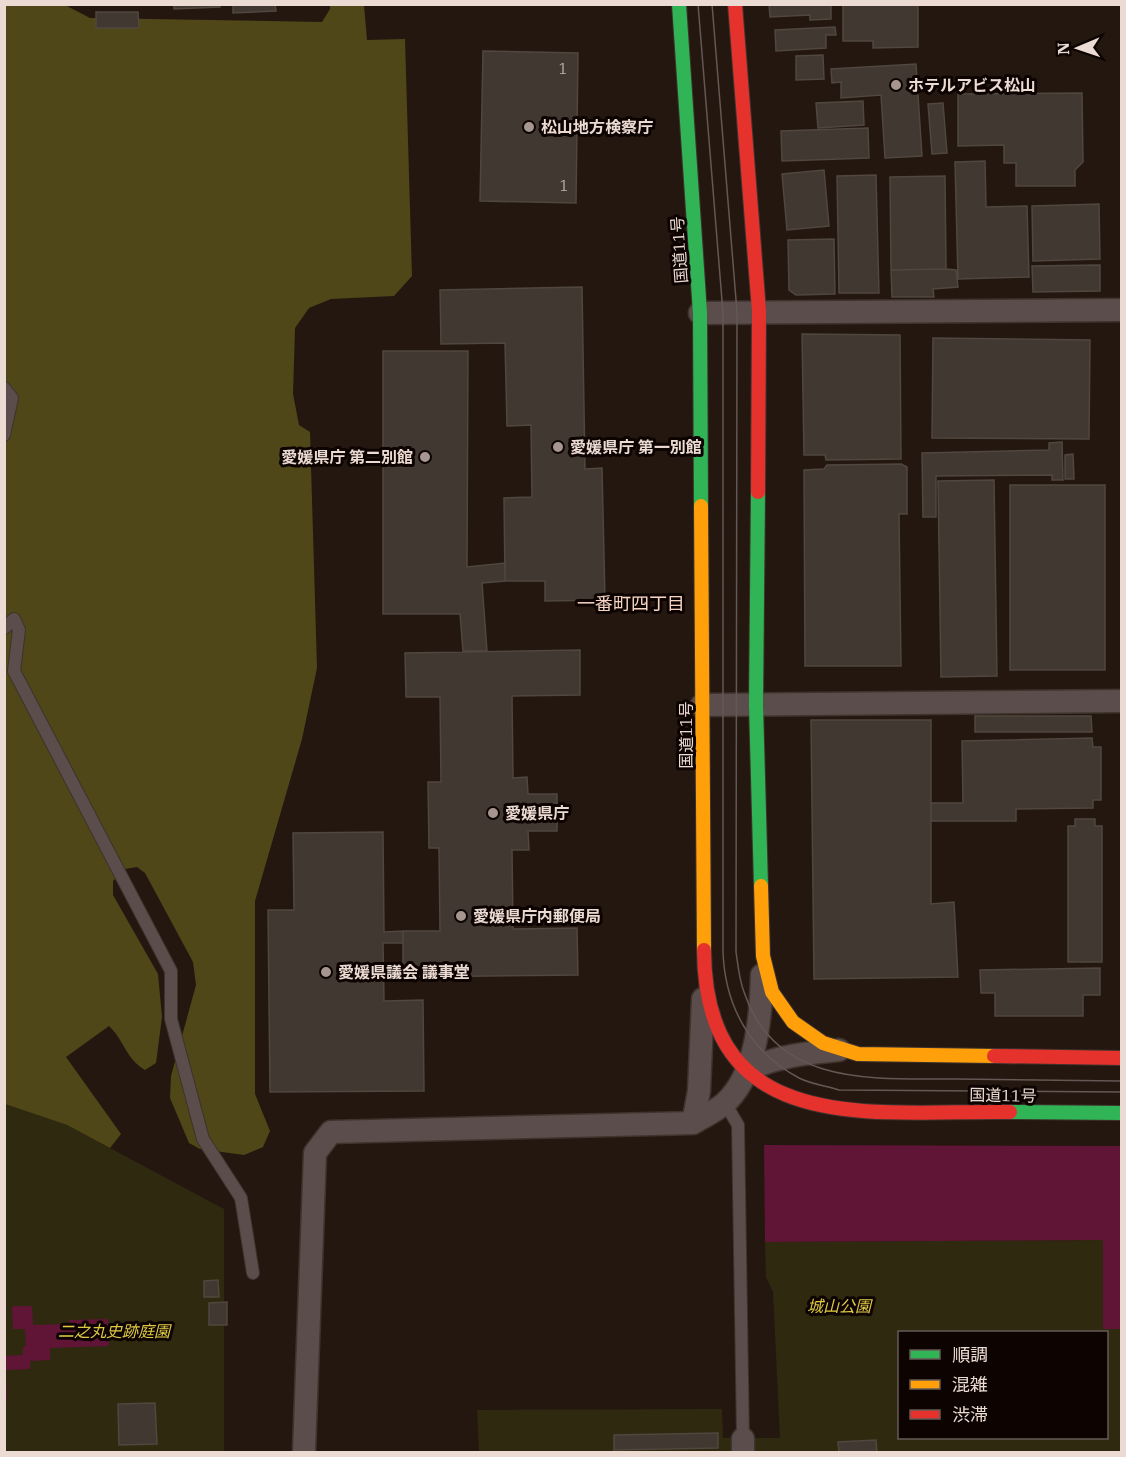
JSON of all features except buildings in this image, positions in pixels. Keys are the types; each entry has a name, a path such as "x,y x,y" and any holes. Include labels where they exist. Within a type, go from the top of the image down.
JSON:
{"highway":[{"name":"国道11号","path":"679,4 700,314 704,980 717,1026 729,1048 762,1084 784,1096 834,1107 1122,1113"},
{"path":"735,4 759,311 756,705 763,956 772,992 790,1018 807,1034 840,1050 858,1054 1122,1058"}],"street":[{"path":"700,314 759,311 1122,310"},
{"path":"702,705 1122,700"},
{"path":"304,1452 315,1153 331,1132 693,1123 725,1103 747,1070 760,1015 763,956"},
{"path":"693,1123 699,1091 704,980"},
{"path":"747,1070 768,1060 793,1054 840,1050"}],"lane":[{"path":"4,388 12,398 4,435"},
{"path":"4,628 14,619 19,630 14,671 171,971 171,1019 203,1139 241,1198 253,1273"},
{"path":"725,1103 738,1125 743,1445"}],"green space":[{"name":"二之丸史跡庭園","path":"5,1104 67,1125 224,1209 224,1452 5,1452"},
{"name":"城山公園","path":"1103,1240 1103,1328 1121,1329 1121,1452 479,1452 477,1410 722,1409 723,1438 780,1438 773,1292 766,1277 765,1242"}],"shaded area":[{"path":"5,5 65,5 90,18 322,22 330,5 364,5 367,40 405,39 412,276 394,296 331,299 309,308 295,328 293,394 299,425 310,432 317,668 302,739 255,901 255,1094 270,1131 263,1147 244,1155 200,1149 189,1143 170,1098 171,1076 196,985 193,962 145,873 137,867 125,869 113,881 113,895 158,974 162,1017 156,1063 145,1070 139,1066 109,1026 66,1057 121,1134 110,1148 67,1125 5,1104"},
{"path":"764,1145 1121,1146 1121,1329 1103,1329 1103,1240 765,1242"},
{"path":"12,1306 32,1306 33,1325 69,1324 69,1320 108,1319 109,1346 50,1348 50,1360 30,1361 30,1369 6,1370 7,1401 5,1401 5,1356 23,1355 23,1347 26,1346 25,1329 13,1329"}],"tram line":[{"path":"698,4 723,313 723,952 725,972 735,1009 743,1026 754,1041 782,1067 799,1078 839,1090 1122,1092"},
{"path":"712,4 737,312 736,952 744,992 759,1023 778,1045 802,1061 830,1071 891,1079 1122,1081"}],"traffic: fast":[{"path":"679,4 700,313 701,506"},
{"path":"758,492 756,705 761,886"},
{"path":"1010,1112 1122,1113"}],"traffic: slow":[{"path":"701,506 704,950"},
{"path":"761,886 763,956 772,992 793,1022 823,1043 858,1054 994,1056"}],"traffic: jam":[{"path":"735,4 759,311 758,492"},
{"path":"704,950 712,1012 733,1056 766,1085 807,1102 855,1110 906,1113 1010,1112"},
{"path":"994,1056 1122,1058"}],"place":[{"name":"ホテルアビス松山","path":"896,85"},
{"name":"松山地方検察庁","path":"529,127"},
{"name":"愛媛県庁 第一別館","path":"558,447"},
{"name":"愛媛県庁 第二別館","path":"425,457"},
{"name":"愛媛県庁","path":"493,813"},
{"name":"愛媛県庁内郵便局","path":"461,916"},
{"name":"愛媛県議会 議事堂","path":"326,972"}],"district":[{"name":"一番町四丁目","path":"631,603"}]}
